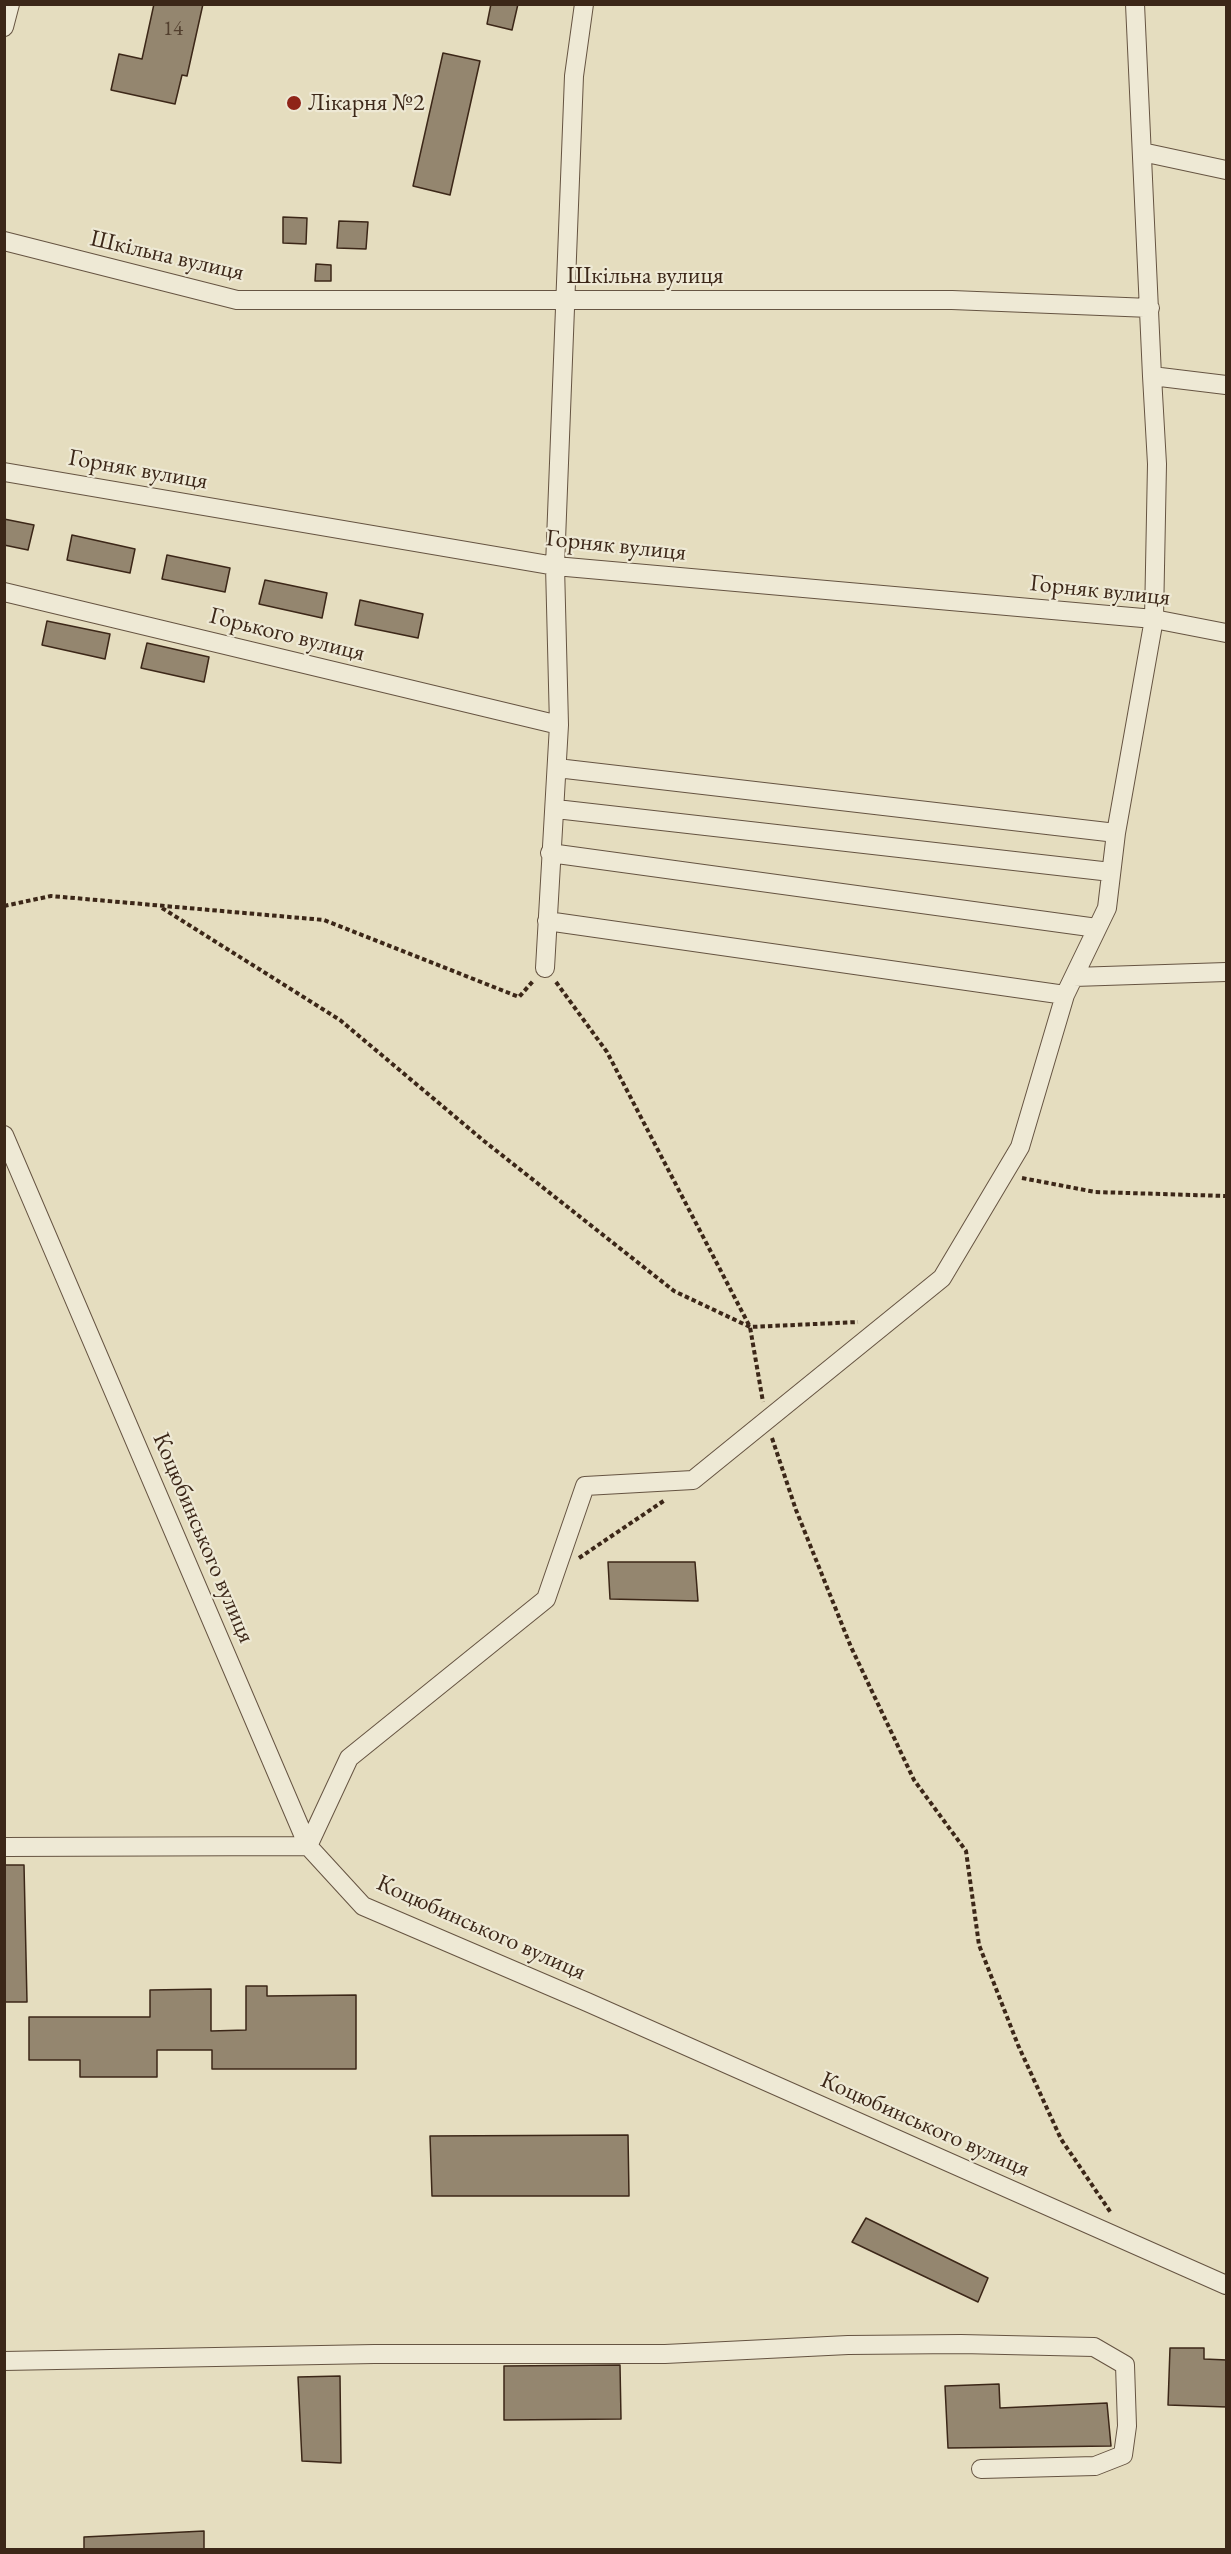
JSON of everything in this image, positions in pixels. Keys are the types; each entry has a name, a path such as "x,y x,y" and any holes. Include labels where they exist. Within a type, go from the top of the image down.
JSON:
{"street":[{"path":"4,27 10,4"},
{"path":"545,968 550,853 556,809 559,725 555,566 574,76 585,4"},
{"path":"4,1847 308,1846 349,1758 546,1599 585,1486 693,1480 942,1278 1020,1147 1065,995 1107,908 1116,833 1154,619 1157,464 1135,4"},
{"path":"1142,152 1227,170"},
{"name":"Шкільна вулиця","path":"4,242 237,300 952,300 1150,308"},
{"path":"1152,376 1227,385"},
{"name":"Горняк вулиця","path":"4,472 555,566 1154,619 1227,633"},
{"name":"Горького вулиця","path":"4,592 559,725"},
{"path":"557,768 1116,833"},
{"path":"556,809 1112,872"},
{"path":"550,853 1097,928"},
{"path":"547,921 1065,995"},
{"path":"1074,977 1227,972"},
{"name":"Коцюбинського вулиця","path":"4,1135 308,1846 363,1906 587,2002 1227,2285"},
{"path":"4,2361 374,2354 665,2354 848,2345 961,2344 1094,2347 1125,2364 1127,2426 1124,2455 1095,2466 981,2469"}],"path":[{"path":"4,906 51,896 324,920 519,997 545,968 607,1052 750,1327 766,1421 796,1510 856,1657 914,1780 966,1851 979,1945 1018,2045 1060,2139 1112,2214"},
{"path":"160,906 340,1020 484,1141 674,1291 750,1327 889,1321"},
{"path":"1004,1173 1047,1185 1095,1192 1227,1196"},
{"path":"554,1575 693,1480"}],"building":[{"path":"154,4 203,4 187,76 182,75 175,104 111,90 119,54 142,59"},
{"path":"491,4 518,4 512,30 487,24"},
{"path":"443,53 480,61 450,195 413,186"},
{"path":"283,217 307,218 306,244 283,243"},
{"path":"339,221 368,222 366,249 337,248"},
{"path":"316,264 331,265 331,281 315,281"},
{"path":"4,519 34,525 28,550 4,545"},
{"path":"72,535 135,549 130,573 67,560"},
{"path":"167,555 230,568 225,592 162,579"},
{"path":"265,580 327,593 322,618 259,604"},
{"path":"360,600 423,614 418,638 355,625"},
{"path":"47,621 110,634 105,659 42,645"},
{"path":"147,643 209,657 204,682 141,668"},
{"path":"608,1562 695,1562 698,1601 610,1599"},
{"path":"4,1865 24,1865 27,2002 4,2002"},
{"path":"246,1986 267,1986 267,1996 356,1995 356,2069 212,2069 212,2050 157,2050 157,2077 80,2077 80,2060 29,2060 29,2017 150,2017 150,1990 211,1989 211,2031 246,2030"},
{"path":"628,2135 629,2196 432,2196 430,2136"},
{"path":"866,2218 988,2278 978,2302 852,2242"},
{"path":"1170,2348 1204,2348 1204,2359 1227,2360 1227,2407 1168,2405"},
{"path":"620,2365 621,2419 504,2420 504,2366"},
{"path":"340,2376 341,2463 302,2461 298,2377"},
{"path":"999,2384 1000,2408 1107,2403 1111,2446 948,2448 945,2386"},
{"path":"204,2531 204,2550 84,2550 84,2537"}],"place":[{"name":"Лікарня №2","path":"294,103"}]}
